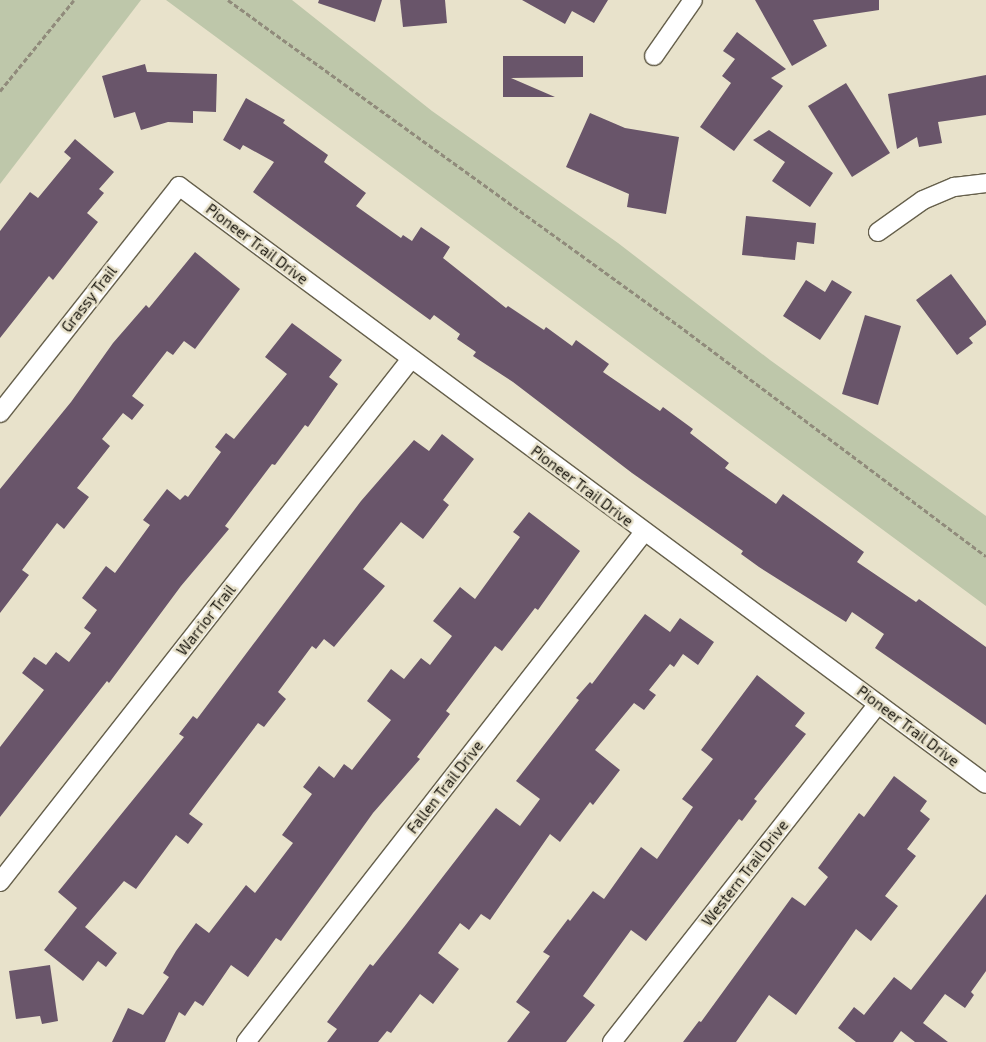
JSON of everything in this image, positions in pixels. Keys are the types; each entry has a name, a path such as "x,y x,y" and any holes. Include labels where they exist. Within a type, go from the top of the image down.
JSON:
{"street":[{"path":"654,56 693,0"},
{"path":"878,232 923,200 954,187 986,183"},
{"name":"Pioneer Trail Drive","path":"179,186 986,784"},
{"name":"Grassy Trail","path":"0,413 179,186"},
{"name":"Warrior Trail","path":"0,882 411,359"},
{"name":"Fallen Trail Drive","path":"246,1042 644,532"},
{"name":"Western Trail Drive","path":"612,1042 878,704"}],"path":[{"path":"0,91 74,0"},
{"path":"228,0 678,326 986,556"}],"green space":[{"path":"0,0 141,0 0,184"},
{"path":"166,0 292,0 432,111 618,243 770,360 986,516 986,606"}],"building":[{"path":"319,0 382,0 375,22 318,3"},
{"path":"400,0 445,0 447,23 403,27"},
{"path":"522,0 608,0 594,23 572,11 565,24"},
{"path":"755,0 879,0 879,10 813,20 827,46 792,66"},
{"path":"737,32 786,69 771,78 783,86 734,151 700,127 731,83 722,76 735,59 723,51"},
{"path":"503,56 583,56 583,77 511,78 555,97 503,97"},
{"path":"145,64 147,72 217,74 216,112 193,111 193,123 168,122 141,130 135,112 114,118 102,76"},
{"path":"986,75 986,115 938,122 942,143 919,147 917,137 897,149 888,94"},
{"path":"846,83 890,153 852,177 808,106"},
{"path":"246,98 285,120 283,123 328,155 324,162 366,193 356,206 401,238 403,235 412,241 421,227 450,247 443,258 506,308 508,306 544,330 546,327 572,346 576,340 609,364 603,372 660,411 663,407 693,429 690,433 729,463 725,468 776,504 783,494 864,552 857,562 916,602 919,599 986,647 986,725 875,648 884,634 852,612 846,622 759,567 741,554 743,551 632,473 513,382 473,356 476,352 457,339 460,334 434,315 430,320 253,192 274,162 243,145 240,150 223,140"},
{"path":"590,113 625,128 679,137 666,214 627,207 629,194 566,167"},
{"path":"769,130 833,173 810,207 772,181 785,162 753,140"},
{"path":"75,139 114,172 99,189 104,193 87,213 98,222 53,280 49,276 0,338 0,231 30,192 38,198 71,158 64,152"},
{"path":"746,216 816,223 814,244 797,242 795,260 742,255"},
{"path":"195,252 240,289 195,349 184,341 173,355 167,351 132,396 144,405 132,420 123,413 102,439 110,446 77,488 89,497 64,529 57,523 22,570 29,575 0,613 0,489 71,402 113,343 146,305 149,308"},
{"path":"951,274 986,321 986,325 969,338 973,343 957,355 916,300"},
{"path":"806,280 825,292 832,280 852,292 820,340 783,316"},
{"path":"865,315 901,326 878,405 842,394"},
{"path":"292,323 342,360 329,377 338,384 308,427 305,425 275,465 272,464 225,526 229,529 181,586 109,683 107,681 0,817 0,747 44,690 22,673 34,657 46,665 56,652 69,662 91,633 84,628 97,610 82,598 106,566 115,573 150,525 143,520 167,489 180,500 185,495 188,497 221,452 215,447 226,433 234,439 287,374 265,357"},
{"path":"442,434 474,459 443,500 449,505 423,539 401,522 363,569 385,586 334,647 324,639 316,649 312,646 278,692 286,699 264,727 258,723 189,814 203,824 188,844 176,835 136,889 124,881 85,927 117,953 106,967 98,961 83,981 44,950 77,908 58,892 184,737 179,734 193,716 197,719 361,501 414,440 429,451"},
{"path":"529,512 580,551 538,610 535,608 502,651 495,646 446,711 450,714 417,757 420,759 373,813 281,941 276,938 248,977 231,965 203,1006 195,1001 185,1016 179,1012 165,1042 112,1042 128,1008 143,1015 169,977 163,973 196,923 209,933 246,885 255,893 293,843 282,835 312,794 303,787 319,766 334,778 344,764 352,770 391,720 367,701 391,669 404,679 421,658 430,665 452,636 433,621 460,587 475,599 520,537 513,532"},
{"path":"645,614 670,632 680,618 714,642 698,665 683,654 674,667 670,664 649,690 656,695 644,710 634,703 595,750 620,770 593,805 590,802 560,842 550,834 490,920 481,914 469,930 460,923 438,953 459,969 433,1004 420,994 391,1033 387,1031 378,1042 327,1042 337,1029 327,1022 370,964 373,966 496,808 520,826 540,799 516,781 579,700 576,698 590,682 592,684"},
{"path":"757,675 805,713 795,726 806,734 754,799 757,801 742,821 739,819 646,941 631,930 583,996 595,1005 566,1042 507,1042 530,1012 516,1002 550,956 543,952 568,919 570,921 593,891 604,899 641,847 657,859 693,807 682,799 713,759 701,750"},
{"path":"894,776 927,801 920,811 930,819 907,849 916,856 885,896 898,906 871,941 856,929 796,1015 769,995 736,1042 683,1042 699,1021 701,1022 792,897 805,906 828,877 818,868 859,813 864,817"},
{"path":"986,894 986,971 971,992 974,995 965,1008 945,994 923,1023 948,1042 915,1042 901,1031 893,1042 856,1042 838,1028 854,1007 864,1015 894,977 911,990"},
{"path":"50,965 58,1021 42,1024 40,1016 16,1019 9,971"}]}
